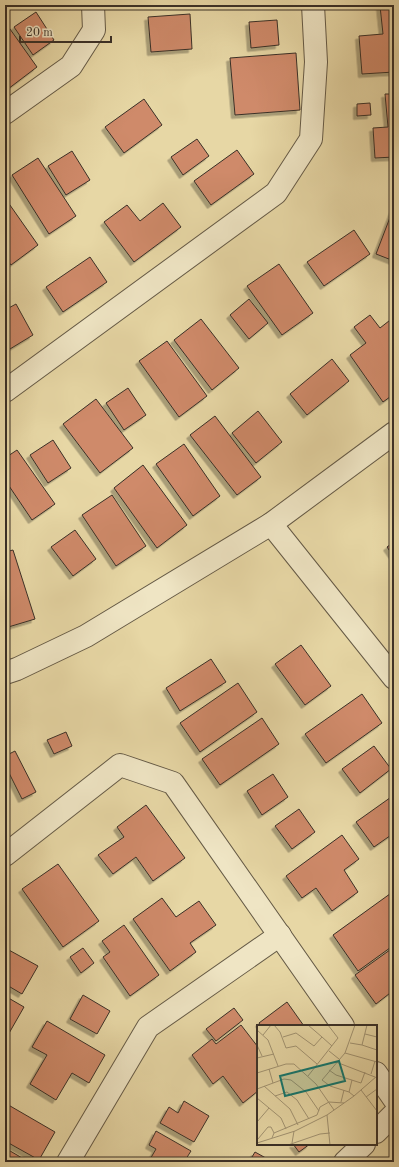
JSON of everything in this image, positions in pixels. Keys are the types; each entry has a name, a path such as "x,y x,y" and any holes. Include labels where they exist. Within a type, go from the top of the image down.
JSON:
{"street":[{"path":"5,113 71,66 94,30 93,5"},
{"path":"5,391 276,193 311,138 316,62 313,5"},
{"path":"5,673 86,636 271,524 394,433"},
{"path":"271,524 394,678"},
{"path":"5,855 120,765 173,783 342,1025"},
{"path":"68,1162 148,1027 280,935"},
{"path":"377,1074 394,1099"},
{"path":"377,1131 394,1114"},
{"path":"345,1162 363,1145"}],"building":[{"path":"394,5 394,72 362,74 359,36 383,34 380,6"},
{"path":"36,12 54,40 33,55 14,27"},
{"path":"190,14 192,49 151,52 148,17"},
{"path":"277,20 279,45 251,48 249,22"},
{"path":"5,22 37,67 8,89 5,85"},
{"path":"296,53 300,110 235,115 230,58"},
{"path":"385,94 394,94 394,157 375,158 373,128 388,127"},
{"path":"144,99 162,125 124,153 105,127"},
{"path":"370,103 371,115 357,116 357,104"},
{"path":"197,139 209,156 183,175 171,157"},
{"path":"237,150 254,174 211,205 194,181"},
{"path":"72,151 90,180 66,195 48,166"},
{"path":"38,158 76,216 49,234 12,175"},
{"path":"5,198 38,245 11,265 5,257"},
{"path":"163,203 181,227 134,262 104,222 127,205 140,221"},
{"path":"394,207 394,261 376,254"},
{"path":"354,230 370,254 324,286 307,262"},
{"path":"90,257 107,282 63,312 46,287"},
{"path":"279,264 313,313 282,335 247,286"},
{"path":"249,299 268,323 249,339 230,315"},
{"path":"16,304 33,335 5,352 5,310"},
{"path":"370,315 380,328 394,317 394,394 383,402 350,355 366,343 354,327"},
{"path":"201,319 239,368 212,390 174,340"},
{"path":"167,341 207,396 179,417 139,361"},
{"path":"332,359 349,381 307,415 290,394"},
{"path":"128,388 146,415 124,430 106,403"},
{"path":"96,399 133,448 100,473 63,424"},
{"path":"258,411 282,442 256,463 232,433"},
{"path":"215,416 261,477 237,495 190,435"},
{"path":"53,440 71,468 48,483 30,455"},
{"path":"184,444 220,496 193,516 156,464"},
{"path":"17,450 55,504 32,520 5,480 5,458"},
{"path":"143,465 187,525 157,548 114,488"},
{"path":"112,495 146,546 116,566 82,515"},
{"path":"75,530 96,559 73,576 51,547"},
{"path":"394,542 394,557 387,547"},
{"path":"13,550 35,619 5,628 5,552"},
{"path":"301,645 331,686 305,705 275,664"},
{"path":"211,659 226,682 180,711 166,688"},
{"path":"238,683 257,712 200,752 180,723"},
{"path":"362,694 382,723 326,763 305,734"},
{"path":"262,718 279,744 220,785 202,759"},
{"path":"66,732 72,746 54,754 47,740"},
{"path":"374,746 391,769 360,793 342,769"},
{"path":"15,751 36,792 22,799 5,765 5,756"},
{"path":"273,774 288,797 262,815 247,791"},
{"path":"394,795 394,833 374,847 356,822"},
{"path":"146,805 185,858 153,881 136,857 113,874 98,855 124,837 117,827"},
{"path":"299,809 315,832 292,849 275,826"},
{"path":"342,835 359,859 344,870 358,892 332,911 316,888 302,898 286,876"},
{"path":"58,864 99,921 63,947 22,889"},
{"path":"394,891 394,945 358,971 333,935"},
{"path":"162,898 176,917 199,901 216,925 190,943 196,952 170,971 133,919"},
{"path":"124,925 159,975 130,996 103,957 110,952 102,941"},
{"path":"394,947 394,990 376,1004 355,975"},
{"path":"83,948 94,963 81,973 70,957"},
{"path":"7,949 38,966 22,994 5,984 5,953"},
{"path":"83,995 110,1011 97,1034 70,1019"},
{"path":"5,996 24,1007 8,1035 5,1034"},
{"path":"287,1002 303,1025 260,1025 259,1023"},
{"path":"234,1008 243,1020 216,1041 206,1029"},
{"path":"47,1021 105,1055 89,1083 72,1073 56,1100 30,1084 47,1055 32,1047"},
{"path":"241,1025 257,1046 257,1092 243,1103 223,1076 213,1084 192,1055 212,1039 216,1044"},
{"path":"184,1101 209,1116 194,1142 160,1123 169,1107 178,1113"},
{"path":"5,1103 55,1132 39,1160 5,1141"},
{"path":"156,1131 191,1151 184,1162 149,1161 156,1149 149,1145"},
{"path":"294,1145 309,1145 299,1152"},
{"path":"5,1148 29,1162 5,1162"},
{"path":"255,1152 273,1162 249,1162"}]}
